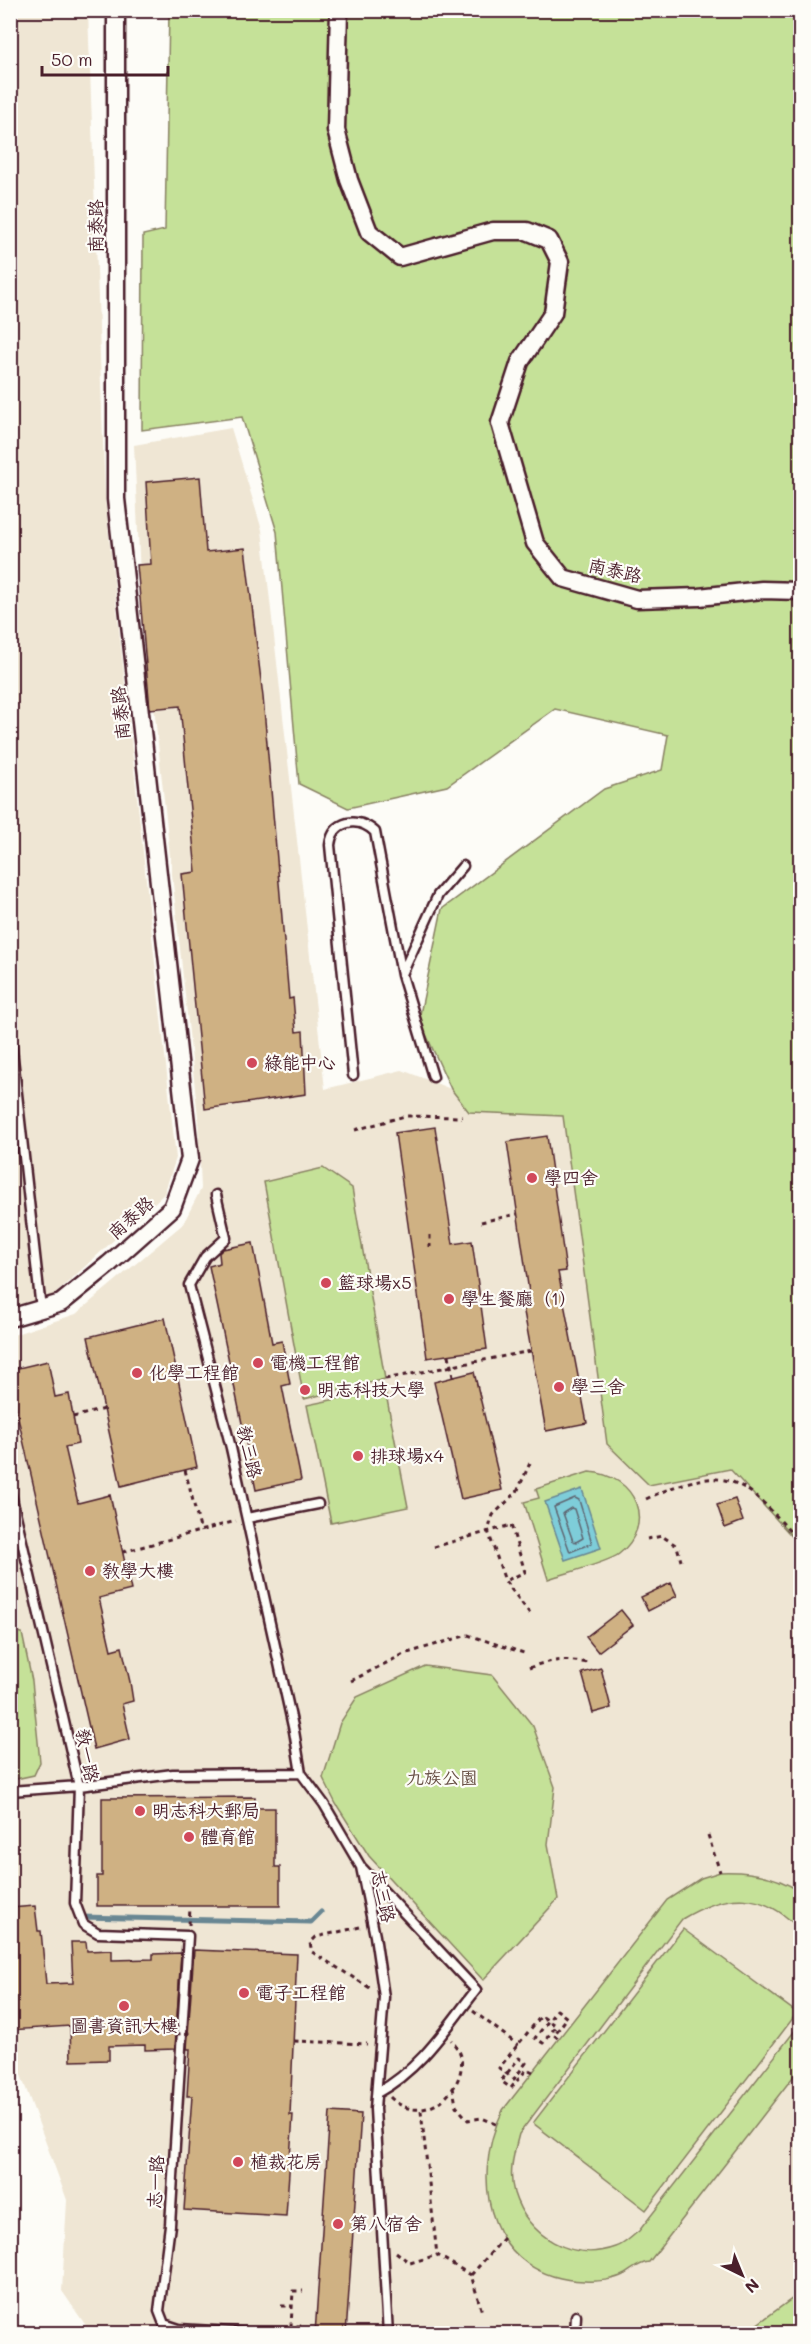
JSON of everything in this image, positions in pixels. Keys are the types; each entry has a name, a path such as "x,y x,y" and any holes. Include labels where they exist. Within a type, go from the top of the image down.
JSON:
{"street":[{"name":"南泰路","path":"10,1318 61,1303 109,1264 171,1208 190,1159 116,499 116,10"},
{"name":"南泰路","path":"339,10 336,130 349,180 369,232 400,257 493,231 527,231 549,240 560,261 553,314 520,362 500,423 535,543 563,578 637,599 699,597 762,590 801,591"}],"lane":[{"path":"353,1075 330,845 331,835 339,825 355,821 366,823 375,832 402,975 433,1077"},
{"path":"402,975 438,895 463,866"},
{"path":"10,1031 41,1309"},
{"name":"教三路","path":"216,1195 226,1238 205,1257 189,1285 247,1518 294,1731 301,1773"},
{"name":"教一路","path":"10,1490 79,1786 75,1903 83,1924 98,1933 188,1936"},
{"path":"247,1518 318,1504"},
{"path":"10,1791 79,1786 173,1774 301,1773"},
{"name":"志三路","path":"301,1773 324,1804 361,1867 373,1924 384,1997 380,2092 375,2109 388,2334"},
{"path":"361,1867 476,1990 427,2053 395,2083 380,2092"},
{"name":"志一路","path":"188,1936 171,2224 159,2312 164,2324 179,2329 266,2334"},
{"path":"575,2334 576,2316"}],"path":[{"path":"355,1130 405,1116 462,1117"},
{"path":"481,1222 517,1214"},
{"path":"430,1236 430,1247"},
{"path":"385,1379 531,1351"},
{"path":"449,1355 453,1377"},
{"path":"73,1417 104,1409"},
{"path":"530,1463 517,1492 493,1515 488,1531 505,1581 531,1615"},
{"path":"184,1470 201,1532"},
{"path":"646,1498 676,1484 709,1477 733,1480 760,1499 801,1543"},
{"path":"123,1552 247,1518"},
{"path":"434,1547 511,1524 525,1572 505,1581"},
{"path":"647,1539 662,1536 677,1546 681,1561"},
{"path":"351,1681 404,1654 468,1635 527,1654"},
{"path":"529,1668 543,1662 563,1659 588,1663"},
{"path":"708,1835 720,1872"},
{"path":"188,1936 190,1906"},
{"path":"373,1924 316,1937 310,1943 312,1952 384,1997"},
{"path":"464,2005 518,2045"},
{"path":"533,2072 527,2069 511,2088 501,2081 507,2073 519,2058 526,2063 514,2079 506,2074 499,2068 541,2016 548,2021 556,2026 543,2043 535,2038 543,2028 550,2019 557,2010 567,2018 554,2035 559,2039"},
{"path":"176,2034 190,2033"},
{"path":"380,2092 409,2110 422,2111 434,2106 453,2087 460,2070 461,2055 452,2041 442,2034"},
{"path":"294,2041 381,2044"},
{"path":"453,2087 456,2106 468,2120 482,2118 496,2124"},
{"path":"422,2111 437,2255"},
{"path":"471,2276 504,2238"},
{"path":"384,2242 410,2263 437,2255 471,2276 482,2312"},
{"path":"301,2326 291,2326 292,2306 293,2291 303,2291"},
{"path":"281,2306 292,2306"}],"shaded area":[{"path":"11,11 88,11 105,499 176,1158 164,1194 54,1295 11,1309"},
{"name":"明志科技大學","path":"231,428 262,530 325,1089 402,1070 451,1089 469,1112 563,1116 607,1444 649,1485 730,1468 800,1545 800,2333 91,2333 62,2291 67,2200 11,2048 10,1336 76,1314 183,1224 201,1189 198,1116 140,576 134,445"}],"green space":[{"path":"169,11 800,11 800,1545 730,1469 649,1485 607,1444 563,1116 469,1112 451,1089 419,1019 442,909 604,789 662,770 668,735 555,709 447,786 348,808 299,784 277,532 242,417 142,430 143,235 165,230"},
{"name":"籃球場x5","path":"323,1168 352,1188 385,1379 304,1399 264,1182"},
{"name":"排球場x4","path":"385,1389 408,1507 331,1523 307,1405"},
{"path":"589,1472 606,1475 619,1482 629,1492 636,1503 637,1529 630,1542 619,1554 548,1579 524,1502 539,1498 536,1489"},
{"path":"11,1631 22,1633 32,1681 40,1762 34,1775 11,1780"},
{"name":"九族公園","path":"425,1666 492,1675 533,1726 555,1787 548,1844 558,1899 483,1980 369,1856 336,1804 323,1778 340,1723 357,1697"},
{"path":"720,1872 762,1875 791,1886 800,1892 800,1930 772,1908 744,1899 714,1904 682,1919 519,2134 512,2163 512,2186 520,2208 540,2233 568,2248 600,2251 619,2246 639,2231 800,2024 800,2068 649,2262 621,2276 605,2280 584,2281 552,2276 527,2263 508,2245 495,2222 488,2195 487,2167 492,2138 503,2110 667,1900 701,1878"},
{"path":"683,1929 797,2013 646,2210 533,2123"},
{"path":"800,2293 800,2333 745,2333"}],"water":[{"path":"582,1489 601,1548 565,1560 545,1502"}],"building":[{"path":"200,477 206,552 245,548 263,697 289,999 293,998 296,1032 303,1031 306,1094 205,1109 182,874 196,872 180,706 150,709 137,565 151,564 146,482"},
{"path":"435,1127 453,1244 472,1241 487,1349 427,1358 395,1133"},
{"path":"547,1136 566,1271 558,1272 587,1423 546,1431 522,1301 530,1299 507,1142"},
{"name":"電機工程館","path":"253,1243 272,1343 282,1341 290,1384 282,1386 301,1480 256,1490 209,1266 220,1263 219,1253 223,1249"},
{"name":"化學工程館","path":"165,1318 197,1467 121,1486 88,1337"},
{"name":"教學大樓","path":"48,1361 55,1397 69,1394 78,1444 65,1447 78,1503 110,1495 131,1590 99,1598 111,1650 122,1647 130,1682 133,1701 122,1704 130,1739 94,1749 10,1383 10,1370"},
{"path":"474,1372 502,1490 461,1499 434,1382"},
{"path":"735,1499 743,1521 725,1528 717,1505"},
{"path":"671,1583 677,1596 648,1611 641,1597"},
{"path":"621,1610 633,1625 598,1652 586,1637"},
{"path":"601,1668 611,1708 593,1713 582,1673"},
{"name":"體育館","path":"255,1797 255,1808 275,1808 275,1867 280,1867 280,1906 97,1906 97,1876 102,1876 102,1798"},
{"name":"圖書資訊大樓","path":"35,1906 38,1931 41,1931 46,1984 73,1983 71,1942 86,1942 87,1951 112,1950 112,1960 153,1959 153,1954 181,1953 175,2049 145,2050 145,2045 109,2046 109,2060 71,2061 70,2026 10,2030 10,1908"},
{"path":"194,1950 297,1954 290,2115 293,2115 286,2216 184,2210 192,2096 187,2096 190,2049 187,2049"},
{"name":"第八宿舍","path":"330,2112 361,2114 346,2334 315,2334"}],"waterway":[{"path":"80,1917 311,1922 321,1912"}],"place":[{"name":"綠能中心","path":"252,1063"},
{"name":"學四舍","path":"532,1178"},
{"name":"籃球場x5","path":"326,1283"},
{"name":"學生餐廳（1）","path":"449,1299"},
{"name":"電機工程館","path":"258,1363"},
{"name":"化學工程館","path":"137,1373"},
{"name":"學三舍","path":"559,1387"},
{"name":"明志科技大學","path":"305,1390"},
{"name":"排球場x4","path":"358,1456"},
{"name":"教學大樓","path":"90,1571"},
{"name":"明志科大郵局","path":"140,1811"},
{"name":"體育館","path":"189,1837"},
{"name":"電子工程館","path":"244,1993"},
{"name":"圖書資訊大樓","path":"124,2006"},
{"name":"植裁花房","path":"238,2162"},
{"name":"第八宿舍","path":"338,2224"}]}
